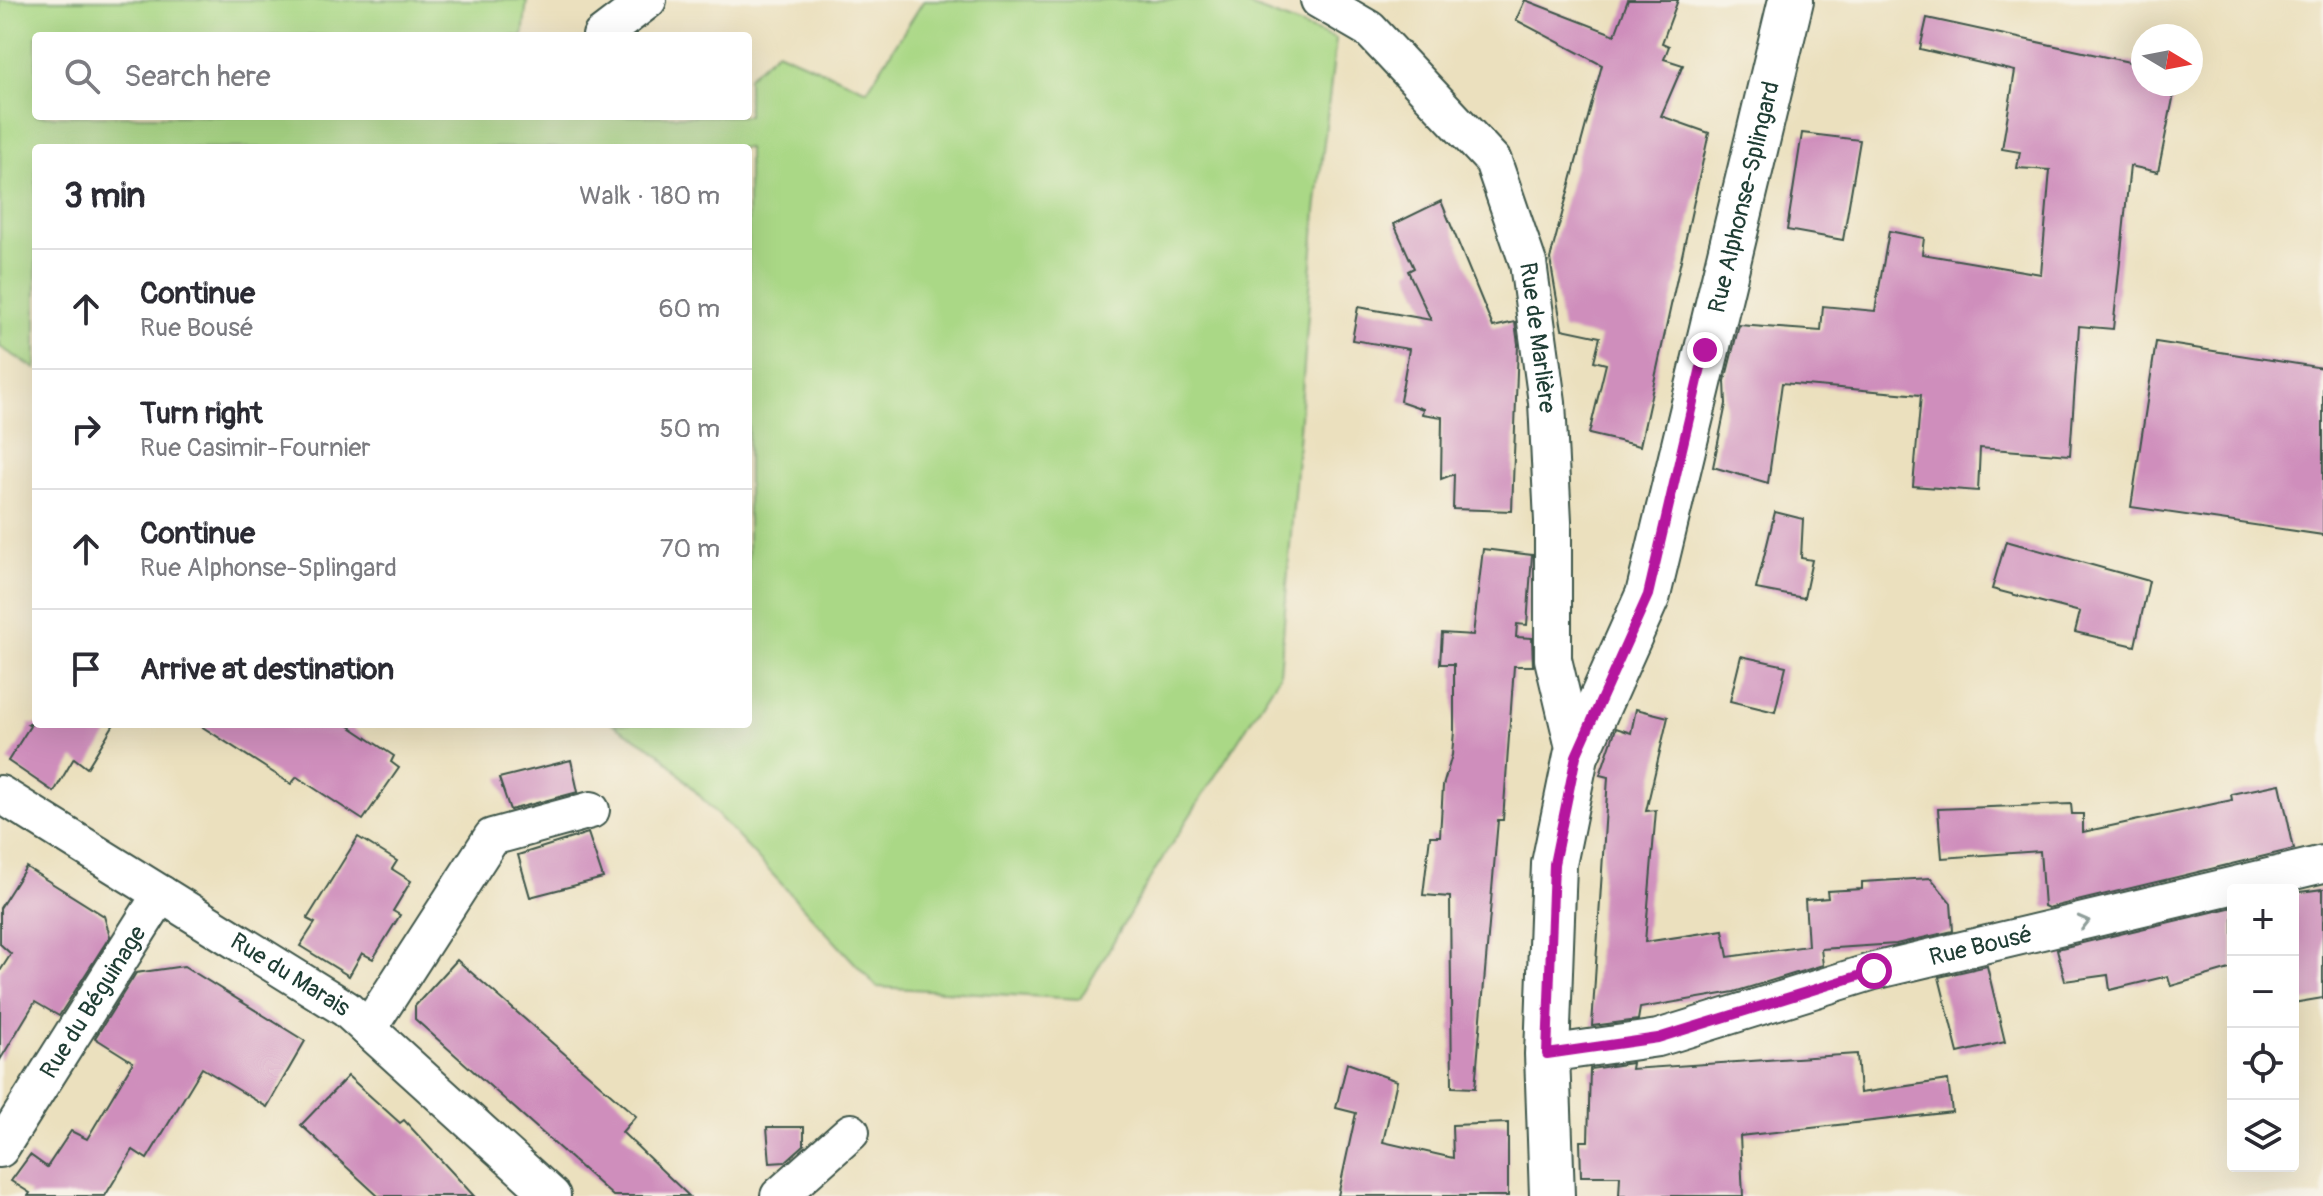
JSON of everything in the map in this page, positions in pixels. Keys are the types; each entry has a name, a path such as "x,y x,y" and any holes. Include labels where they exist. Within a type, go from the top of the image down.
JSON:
{"street":[{"path":"606,32 648,0"},
{"name":"Rue de Marlière","path":"1319,0 1369,29 1493,161 1528,263 1547,402 1553,521 1553,659 1576,756"},
{"name":"Rue Alphonse-Splingard","path":"1552,1196 1547,1054 1554,864 1576,756 1648,595 1791,0"},
{"name":"Rue du Marais","path":"0,794 346,1009 552,1196"},
{"path":"368,1029 492,837 591,810"},
{"name":"Rue Bousé","path":"1547,1054 1658,1038 1874,971 2323,864"},
{"name":"Rue du Béguinage","path":"0,1149 161,894"},
{"path":"779,1196 851,1132"}],"green space":[{"path":"0,0 527,0 523,32 32,32 32,120 752,120 752,73 777,51 867,90 924,0 1234,0 1336,39 1316,211 1280,675 1155,870 1080,999 877,987 660,753 619,728 752,728 752,144 32,144 32,367 0,347"}],"building":[{"path":"1525,0 1615,35 1628,0 1678,0 1662,43 1669,46 1664,59 1683,65 1661,116 1709,133 1640,446 1589,434 1606,364 1594,361 1600,337 1562,329 1550,259 1602,65 1516,20"},
{"path":"1927,18 2131,62 2131,96 2174,96 2158,172 2130,166 2113,329 2079,326 2070,455 1980,448 1978,491 1913,486 1921,395 1782,383 1768,483 1713,467 1726,404 1725,381 1739,325 1821,331 1823,306 1875,311 1889,231 1924,238 1922,254 2041,274 2050,170 2017,168 2020,152 2002,149 2015,71 1920,49"},
{"path":"1802,133 1860,140 1843,240 1787,230"},
{"path":"1441,201 1493,327 1515,322 1518,344 1512,511 1453,509 1454,474 1441,479 1442,417 1422,414 1423,409 1400,401 1409,349 1352,340 1358,307 1431,320 1408,271 1414,268 1394,224"},
{"path":"2156,342 2323,368 2323,535 2131,507"},
{"path":"1775,512 1803,519 1801,558 1812,560 1804,598 1756,589"},
{"path":"2006,541 2149,581 2135,646 2075,632 2080,612 1992,589"},
{"path":"1483,549 1532,555 1527,625 1517,624 1516,637 1532,638 1533,666 1514,666 1503,820 1498,820 1475,1088 1452,1087 1450,897 1423,895 1430,836 1440,836 1443,786 1452,755 1454,731 1454,664 1440,664 1442,633 1473,635"},
{"path":"1741,656 1786,666 1775,712 1730,701"},
{"path":"1636,709 1668,717 1646,811 1656,810 1645,942 1723,930 1728,957 1808,946 1805,900 1828,898 1827,891 1862,889 1862,882 1931,878 1951,903 1953,931 1896,944 1821,949 1823,965 1734,992 1640,1008 1638,1020 1592,1026 1608,777 1600,775 1616,728 1631,733"},
{"path":"27,724 32,724 32,728 112,728 87,768 74,758 54,792 8,761 30,726"},
{"path":"204,728 352,728 394,756 391,762 399,768 363,820 297,777 291,784"},
{"path":"571,760 578,792 510,810 499,778"},
{"path":"2280,784 2294,849 2048,908 2044,906 2040,851 1942,858 1938,809 2071,804 2072,814 2083,814 2083,832 2232,800 2231,794"},
{"path":"588,833 603,878 530,897 518,855"},
{"path":"358,837 397,861 392,869 411,881 393,911 400,915 373,959 362,953 349,976 300,946 315,923 307,919"},
{"path":"26,867 104,916 110,936 59,1016 35,1002 0,1060 0,971 11,954 0,944 0,908"},
{"path":"2323,889 2323,998 2299,1002 2299,956 2299,892"},
{"path":"2227,908 2227,970 2171,986 2168,976 2110,990 2108,975 2065,981 2057,949"},
{"path":"457,960 636,1116 622,1132 689,1196 613,1196 415,1019 415,1006"},
{"path":"184,966 305,1041 267,1107 202,1068 147,1159 133,1150 105,1196 28,1196 30,1193 11,1181 30,1155 47,1167 71,1131 87,1139 133,1062 95,1038 136,973"},
{"path":"1987,966 2005,1042 1958,1053 1939,977"},
{"path":"1857,1054 1860,1093 1948,1080 1952,1112 1740,1136 1743,1196 1619,1196 1620,1176 1581,1176 1580,1141 1588,1141 1590,1069 1632,1063 1631,1069"},
{"path":"1347,1063 1397,1081 1383,1142 1453,1158 1452,1125 1508,1123 1508,1196 1338,1196 1356,1113 1336,1108"},
{"path":"348,1076 400,1123 404,1120 474,1196 378,1196 301,1125"},
{"path":"767,1127 804,1127 804,1145 785,1162 770,1163"}],"route":[{"path":"1705,350 1648,595 1576,756 1554,864 1547,1054 1658,1038 1874,971"}]}
